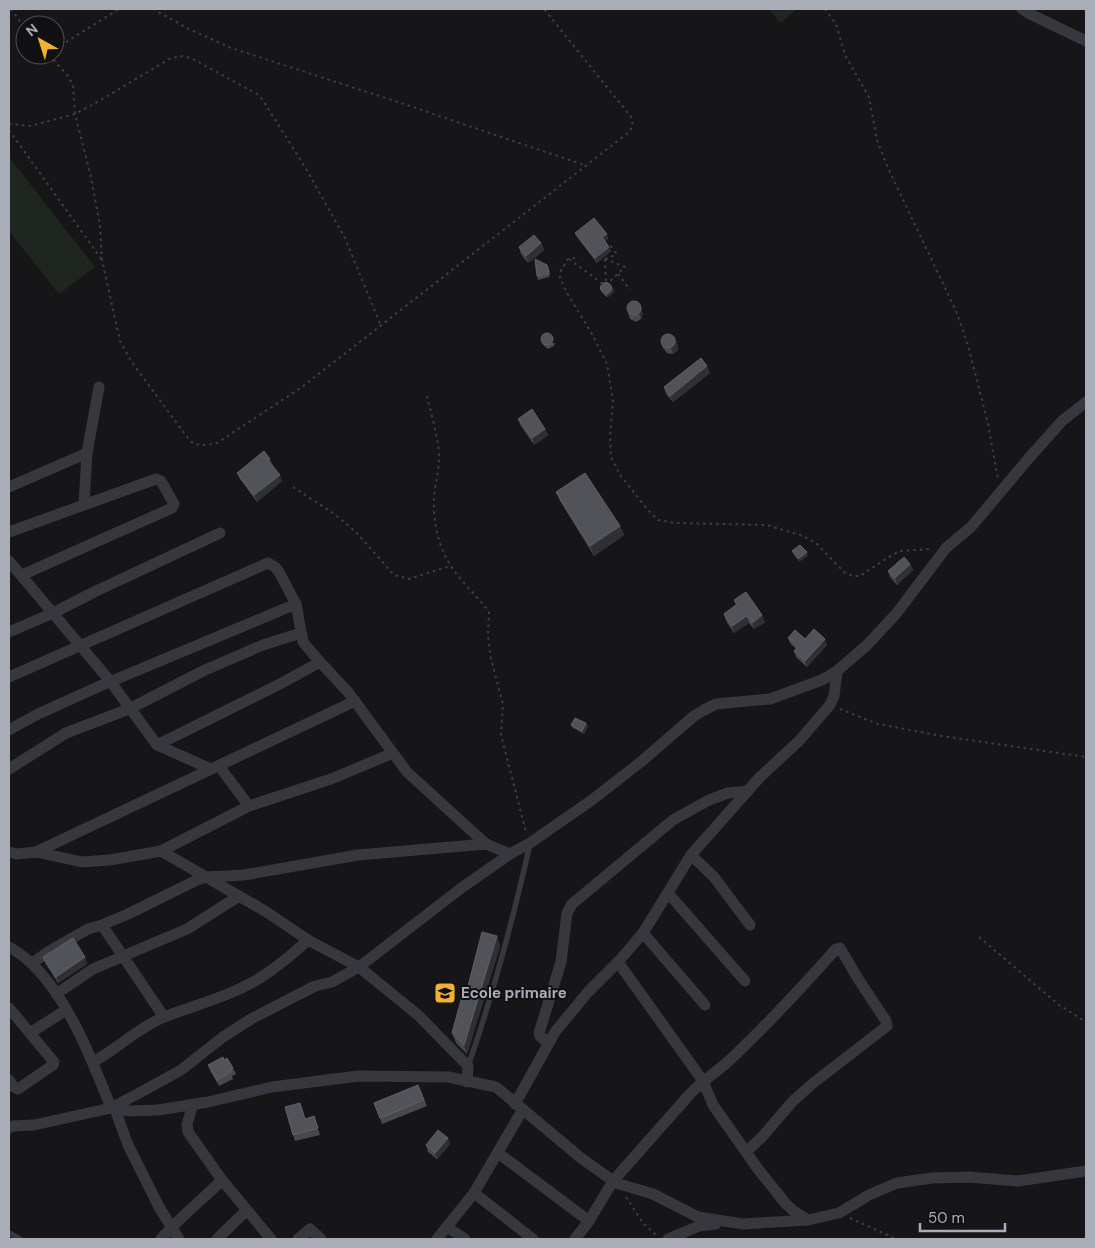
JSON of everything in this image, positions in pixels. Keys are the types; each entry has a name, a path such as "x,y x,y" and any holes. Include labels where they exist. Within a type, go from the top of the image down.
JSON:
{"street":[{"path":"1022,9 1086,41"},
{"path":"84,504 87,453 98,386"},
{"path":"113,1109 181,1070 223,1037 251,1019 315,986 332,982 358,967 445,900 510,854 530,843 614,783 694,716 716,704 770,699 822,680 836,671 866,645 896,614 946,548 970,527 1062,422 1086,402"},
{"path":"9,487 87,453"},
{"path":"9,532 158,479 161,481 174,505 172,508 22,575"},
{"path":"9,632 220,533"},
{"path":"9,561 81,645 158,745 215,768 249,806"},
{"path":"9,677 268,563 271,564 279,572 296,604 301,633 306,647 333,674 407,772 486,844 510,854"},
{"path":"9,730 36,715 110,681 296,604"},
{"path":"9,770 66,734 129,708 205,670 263,645 301,633"},
{"path":"158,745 320,662"},
{"path":"437,1239 474,1193 498,1153 548,1043 588,992 643,934 691,855 760,777 799,740 830,705 834,696 836,671"},
{"path":"36,852 355,702"},
{"path":"9,852 17,854 36,852 82,862 110,860 160,851 249,806 331,779 392,753"},
{"path":"548,1043 539,1033 561,962 567,913 572,904 673,820 709,800 728,793 748,791"},
{"path":"32,963 80,933 102,925 206,877 244,875 358,855 486,844"},
{"path":"160,851 239,896 308,940 358,967 418,1015 468,1066 467,1082"},
{"path":"691,855 714,877 750,925"},
{"path":"668,893 745,982"},
{"path":"56,994 93,969 187,929 239,896"},
{"path":"102,925 164,1017"},
{"path":"643,934 706,1005"},
{"path":"93,1062 150,1023 240,988 259,978 308,940"},
{"path":"9,946 32,963 66,1010 93,1062 128,1146 178,1239"},
{"path":"575,1239 589,1222 615,1182 702,1080 732,1058 793,997 836,949 842,949 857,977 886,1021 887,1026 798,1096 763,1136 746,1152"},
{"path":"618,962 702,1080 713,1105 746,1152 786,1204 808,1220"},
{"path":"9,1008 54,1061 54,1064 18,1089 14,1088 9,1080"},
{"path":"30,1033 66,1010"},
{"path":"9,1128 13,1126 34,1125 113,1109 130,1111 158,1110 272,1087 358,1076 448,1077 496,1087 581,1158 615,1182 653,1194 698,1217 728,1222 743,1224 808,1220 839,1213 869,1195 897,1183 932,1178 968,1177 1018,1181 1086,1171"},
{"path":"193,1104 187,1124 188,1132 222,1180 271,1239"},
{"path":"498,1153 589,1222"},
{"path":"161,1239 172,1226 188,1214 222,1180"},
{"path":"474,1193 533,1239"},
{"path":"217,1239 247,1210"},
{"path":"668,1239 699,1226 728,1222"},
{"path":"447,1227 465,1239"},
{"path":"298,1239 310,1228 321,1239"}],"lane":[{"path":"468,1066 486,1015 518,896 530,843"},
{"path":"9,1233 20,1239"}],"path":[{"path":"65,43 119,9"},
{"path":"153,9 187,28 231,48 587,166"},
{"path":"58,65 73,85 75,114 91,177 100,226 102,260 120,341 131,361 190,441 196,445 206,446 217,443 302,387 629,132 633,126 631,117 544,9"},
{"path":"825,9 836,24 845,56 869,98 877,140 888,168 956,311 968,345 988,424 1000,493"},
{"path":"9,124 30,126 75,114 171,58 183,56 191,58 257,94 267,106 305,167 345,238 381,326"},
{"path":"9,130 102,260"},
{"path":"605,259 616,253 608,243"},
{"path":"568,259 575,258"},
{"path":"568,259 601,284 606,284 624,269 624,266 605,259"},
{"path":"568,259 560,272 560,278 607,364 613,400 610,436 611,458 620,475 648,511 658,520 675,523 767,525 803,536 817,544 844,572 852,576 860,576 900,551 946,548"},
{"path":"605,259 606,284"},
{"path":"618,274 630,290"},
{"path":"427,396 439,452 438,479 434,499 436,530 450,566 489,612 488,635 491,659 503,704 502,735 530,843"},
{"path":"293,487 355,531 394,575 409,579 450,566"},
{"path":"830,705 878,724 942,736 1086,757"},
{"path":"979,938 1060,1005 1086,1022"},
{"path":"615,1182 643,1224 661,1239"},
{"path":"839,1213 896,1239"}],"shaded area":[{"path":"768,9 797,9 781,23"},
{"path":"9,157 95,267 59,294 9,231"}],"building":[{"path":"594,218 607,234 602,237 609,247 595,258 575,233"},
{"path":"534,235 541,243 526,256 519,247"},
{"path":"535,259 547,265 548,274 537,276"},
{"path":"606,282 612,288 606,294 600,288"},
{"path":"634,301 639,303 641,308 639,313 634,315 629,313 627,308 629,303"},
{"path":"547,333 553,339 547,345 541,339"},
{"path":"668,334 673,336 675,341 673,346 668,348 663,346 661,341 663,336"},
{"path":"701,358 707,366 670,396 664,387"},
{"path":"532,409 545,429 532,438 518,419"},
{"path":"264,451 270,459 268,460 280,475 254,495 237,473"},
{"path":"585,473 620,526 590,546 556,492"},
{"path":"800,545 807,552 798,559 792,551"},
{"path":"904,557 910,564 895,578 888,571"},
{"path":"746,592 762,615 752,623 747,616 732,626 724,614 737,604 734,600"},
{"path":"814,629 825,639 805,661 794,651 798,647 788,638 795,630 805,639"},
{"path":"575,718 586,723 582,731 571,725"},
{"path":"482,932 497,936 464,1045 452,1033 464,989 467,990"},
{"path":"73,938 85,957 56,977 43,957"},
{"path":"223,1057 224,1060 227,1058 233,1068 230,1070 231,1072 217,1080 208,1065"},
{"path":"418,1085 424,1100 380,1118 374,1103"},
{"path":"300,1103 305,1119 314,1116 318,1128 293,1135 285,1107"},
{"path":"438,1130 448,1138 435,1153 426,1145"}],"place":[{"name":"Ecole primaire","path":"445,993"}]}
